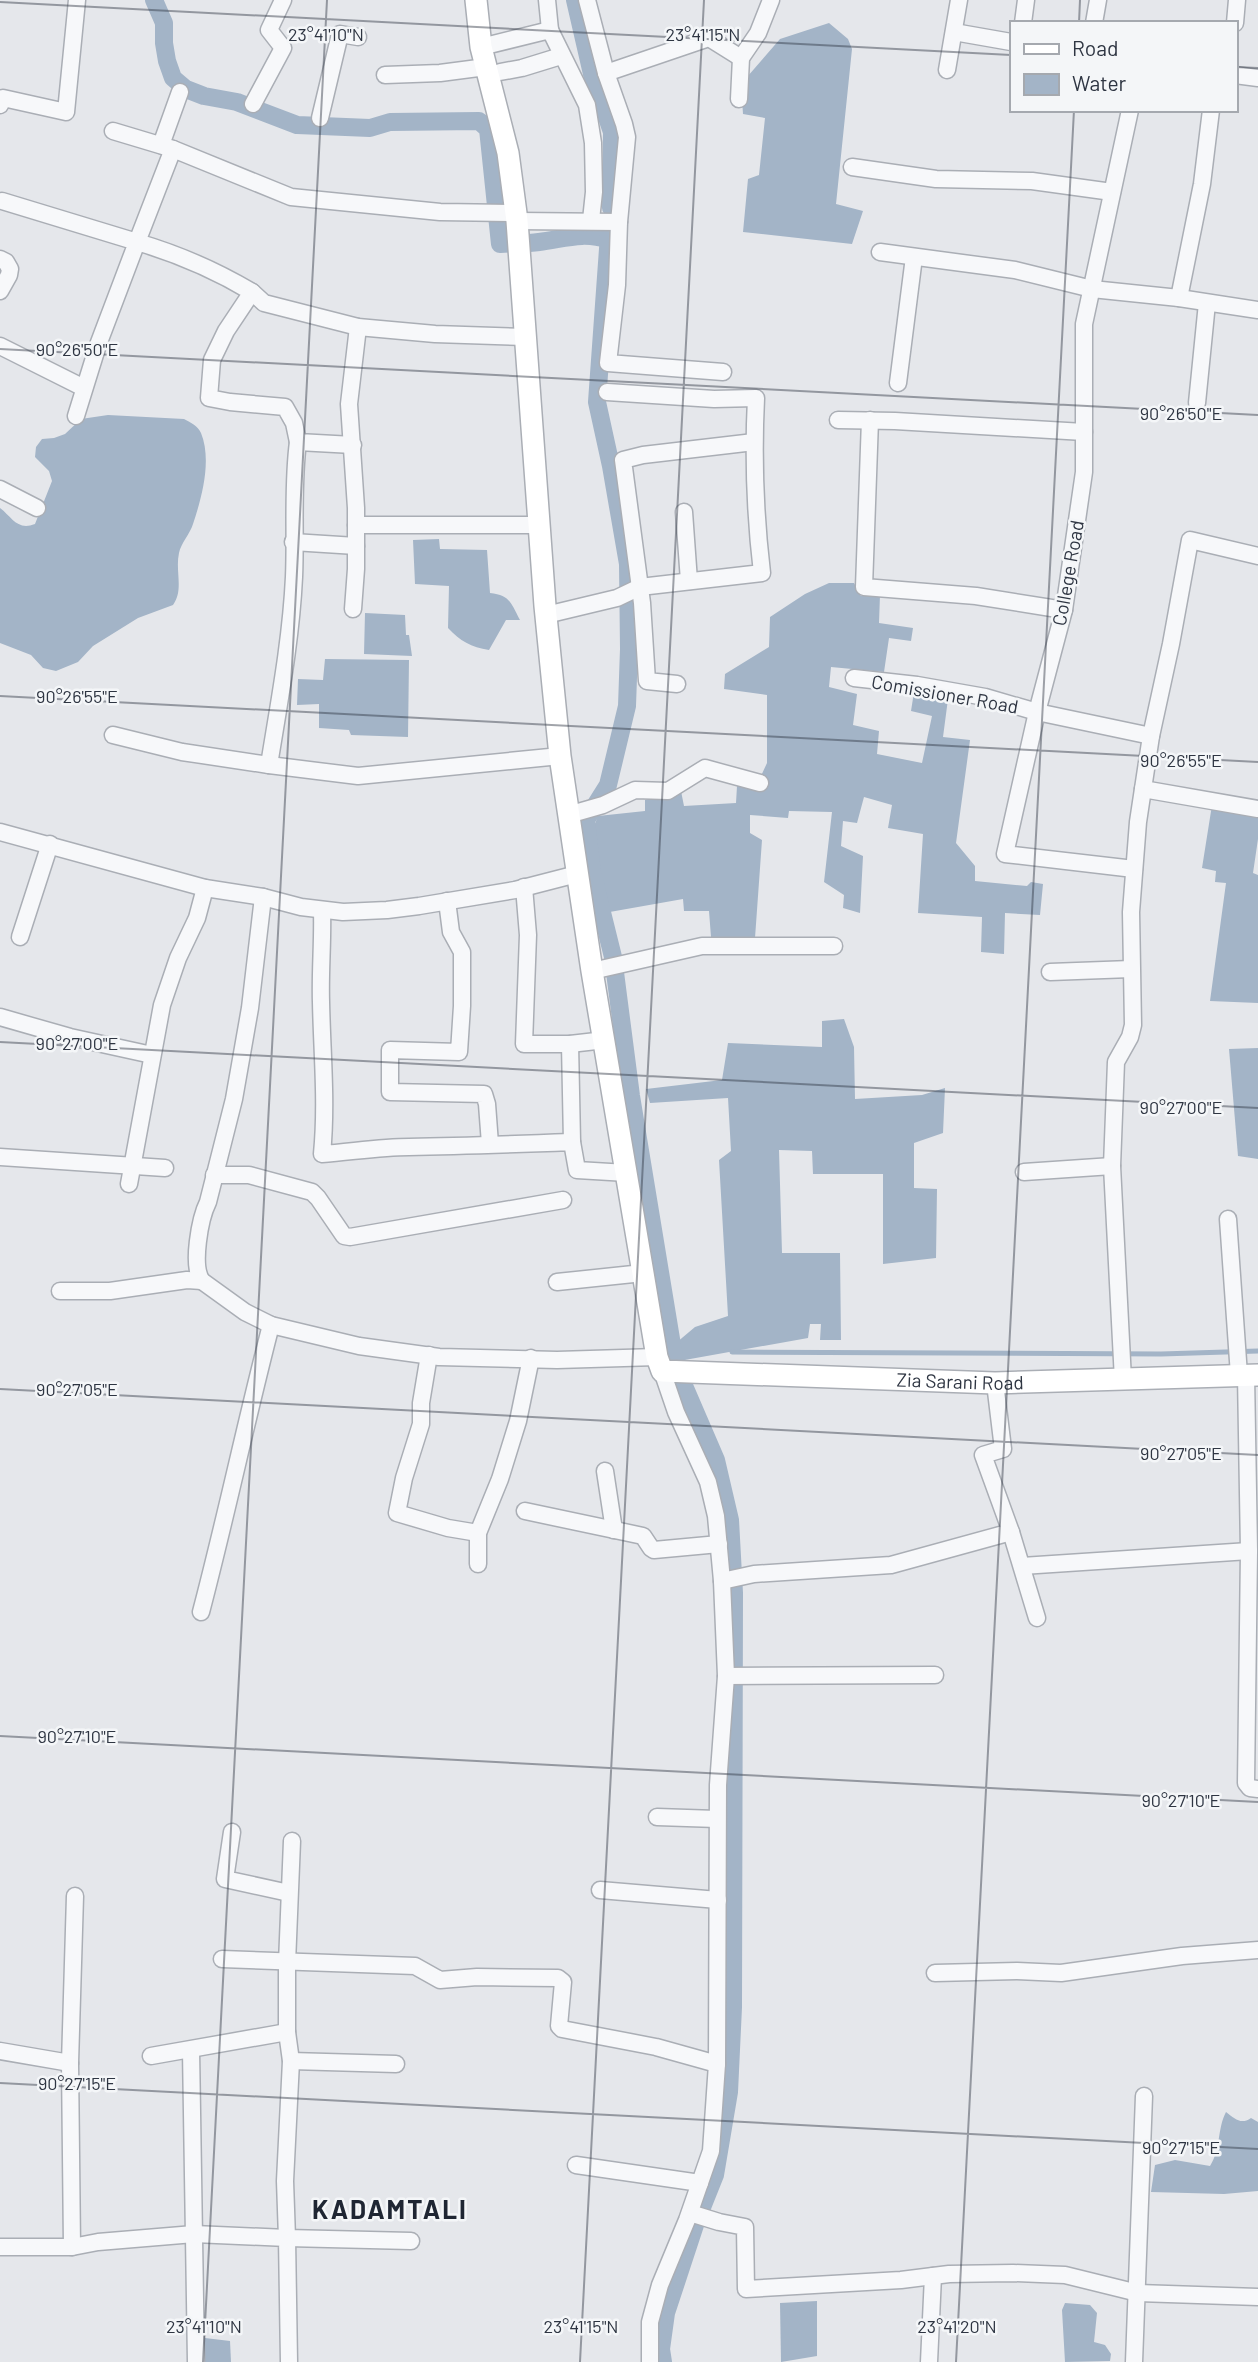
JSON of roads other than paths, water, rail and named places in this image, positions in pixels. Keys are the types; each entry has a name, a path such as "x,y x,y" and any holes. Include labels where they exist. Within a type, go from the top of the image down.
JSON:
{"main road":[{"path":"476,0 502,127 521,267 546,615 560,755 574,813 577,874 596,971 643,1273 663,1367"},
{"name":"Zia Sarani Road","path":"663,1367 722,1373 995,1383 1248,1375"}],"street":[{"path":"0,105 4,97 66,112 77,0"},
{"path":"253,104 283,48 269,30 283,0"},
{"path":"547,0 550,30 587,105 593,143 592,220"},
{"path":"587,0 627,137 619,222 617,285 608,363 723,372"},
{"path":"739,99 741,58 758,33 771,0"},
{"path":"947,70 959,0"},
{"path":"1023,21 1026,0"},
{"path":"1094,21 1098,0"},
{"path":"1235,21 1237,0"},
{"path":"385,75 440,73 489,62 550,30"},
{"path":"954,32 1010,42"},
{"path":"320,118 340,34 358,37"},
{"path":"607,73 709,38 741,58"},
{"path":"489,62 522,68 561,56"},
{"path":"1237,75 1258,78"},
{"path":"76,416 97,345 137,242 167,147 180,92"},
{"name":"College Road","path":"1129,112 1084,324 1084,472 1064,610 1037,712 1005,854 1134,869"},
{"path":"1179,298 1202,184 1211,112"},
{"path":"113,131 167,147 291,197 487,214 514,219 619,222"},
{"path":"852,167 936,179 1032,181 1112,192"},
{"path":"2,201 174,253 205,266 252,292 264,303 358,327 435,334 526,337"},
{"path":"880,252 1015,270 1092,289 1258,310"},
{"path":"898,383 914,257"},
{"path":"0,259 6,262 10,269 0,291"},
{"path":"252,292 226,331 212,360 209,398 285,407 294,423 298,442 293,476 294,573 291,619 269,765"},
{"path":"1198,403 1207,303"},
{"path":"353,609 356,525 349,404 358,327"},
{"path":"0,346 84,388"},
{"path":"546,615 617,598 639,587 762,573 757,528 754,442 756,398 714,399 607,392"},
{"path":"838,420 870,419 1084,432"},
{"path":"870,419 864,587 976,596 1064,610"},
{"path":"298,442 353,445"},
{"path":"677,684 647,681 639,587 623,460 643,455 754,442"},
{"path":"0,489 37,508"},
{"path":"684,512 689,581"},
{"path":"356,525 541,525"},
{"path":"1123,1380 1112,1166 1116,1062 1130,1037 1133,1025 1131,912 1151,736 1190,540 1258,556"},
{"path":"293,542 356,546"},
{"name":"Comissioner Road","path":"854,678 917,685 985,697 1037,712 1151,736"},
{"path":"113,735 182,752 358,776 560,755"},
{"path":"574,813 603,805 635,790 668,791 705,768 760,783"},
{"path":"1143,789 1258,809"},
{"path":"0,832 205,888 263,897 301,907 343,912 387,911 524,887 577,874"},
{"path":"20,937 50,844"},
{"path":"524,887 528,935 524,1044 605,1041"},
{"path":"129,1184 162,1005 178,958 197,918 205,888"},
{"path":"263,897 250,1008 234,1099 208,1202 203,1212 198,1247 198,1276 245,1312 271,1325 359,1346 429,1356 531,1358 663,1367 676,1412 708,1482 723,1581 726,1676 718,1819 717,2064 711,2151 691,2213 660,2285 650,2322 650,2362"},
{"path":"447,901 451,932 462,952 459,1052 390,1050 390,1092 484,1094 490,1144"},
{"path":"322,909 322,1154 407,1147 572,1142"},
{"path":"596,971 702,946 834,946"},
{"path":"1050,972 1131,969"},
{"path":"0,1017 71,1037 152,1055"},
{"path":"570,1044 572,1142 577,1170 627,1173"},
{"path":"0,1157 165,1168"},
{"path":"1024,1172 1112,1166"},
{"path":"214,1175 249,1175 312,1192 344,1236 350,1237 563,1199"},
{"path":"1228,1219 1248,1375 1246,1783 1250,1788 1258,1789"},
{"path":"557,1282 643,1273"},
{"path":"60,1292 110,1291 187,1280 202,1281"},
{"path":"201,1612 271,1325"},
{"path":"429,1356 421,1403 421,1424 404,1478 397,1513 448,1528 478,1533"},
{"path":"478,1564 478,1533 500,1479 518,1421 531,1358"},
{"path":"995,1383 1003,1450 984,1455 1012,1532 1037,1618"},
{"path":"605,1471 614,1530"},
{"path":"525,1511 646,1537 654,1550 719,1545"},
{"path":"723,1581 754,1574 891,1565 1012,1532"},
{"path":"1022,1566 1249,1552"},
{"path":"726,1676 935,1675"},
{"path":"657,1817 718,1819"},
{"path":"232,1832 225,1879 289,1893"},
{"path":"289,2362 285,2181 291,2062 287,2032 287,1963 292,1841"},
{"path":"600,1890 718,1900"},
{"path":"72,2247 70,2063 75,1896"},
{"path":"935,1973 1061,1973 1182,1956 1258,1950"},
{"path":"222,1959 415,1966 440,1980 477,1977 558,1978 563,1982 559,2026 562,2029 656,2047 717,2064"},
{"path":"151,2056 287,2032"},
{"path":"191,2050 196,2362"},
{"path":"0,2051 70,2063"},
{"path":"291,2062 396,2064"},
{"path":"1134,2362 1144,2096"},
{"path":"576,2165 700,2183"},
{"path":"691,2213 745,2227 746,2290 1013,2273 1065,2275 1138,2293 1258,2297"},
{"path":"0,2247 72,2247 98,2242 194,2234 411,2241"},
{"path":"929,2362 933,2276"}],"water":[{"path":"829,23 848,39 852,49 836,204 863,211 852,244 743,232 748,179 759,175 765,118 743,114 741,84 780,39"},
{"path":"108,415 184,419 196,426 201,433 206,455 202,490 192,528 179,553 179,587 173,605 138,618 93,646 78,662 56,671 43,668 31,655 0,643 0,508 19,524 35,524 52,481 49,471 35,457 36,447 42,439 65,434 81,419"},
{"path":"439,539 440,549 487,550 490,593 506,598 520,620 506,620 489,650 466,643 448,628 449,586 415,584 413,540"},
{"path":"829,583 854,583 861,596 880,595 879,623 913,628 911,641 889,638 884,672 831,667 829,687 857,694 853,725 879,731 877,754 922,763 932,716 911,711 914,692 948,699 943,737 970,740 956,843 975,866 975,881 1027,886 1031,882 1043,884 1040,915 1005,913 1004,954 981,952 982,917 918,913 923,834 888,828 892,805 864,797 857,823 843,821 841,846 863,856 860,913 843,908 844,895 824,882 832,812 789,811 788,818 750,815 750,833 762,840 755,938 711,937 709,911 684,911 683,899 604,913 590,836 598,816 645,811 645,800 681,791 684,806 736,803 737,786 760,778 767,763 767,695 724,689 725,674 769,647 770,617 805,594"},
{"path":"365,613 405,615 406,635 409,635 412,656 364,654"},
{"path":"325,659 409,660 408,737 351,735 349,730 319,728 319,704 297,705 298,679 323,680"},
{"path":"1212,805 1258,816 1253,873 1258,875 1258,1003 1210,1001 1226,883 1215,882 1216,871 1202,868"},
{"path":"844,1019 854,1047 855,1099 922,1095 945,1088 943,1133 914,1143 914,1188 937,1189 936,1258 883,1264 883,1174 813,1174 812,1151 779,1150 782,1253 840,1253 841,1340 820,1340 821,1324 810,1324 808,1338 679,1361 676,1343 695,1327 728,1316 719,1160 731,1151 728,1098 650,1103 646,1089 722,1080 728,1043 822,1047 822,1021"},
{"path":"1258,1048 1258,1159 1238,1156 1229,1049"},
{"path":"1226,2112 1238,2120 1251,2118 1258,2122 1258,2191 1224,2194 1151,2192 1155,2165 1175,2160 1210,2166"},
{"path":"817,2301 817,2356 781,2362 780,2303"},
{"path":"1065,2303 1090,2305 1097,2313 1094,2342 1105,2345 1111,2354 1110,2361 1065,2362 1062,2310"},
{"path":"205,2338 230,2341 231,2362 202,2362 202,2341"}],"waterway":[{"path":"154,0 164,23 164,43 173,78 186,89 204,96 237,102 297,125 370,128 390,122 479,121 488,129 500,244 534,243 574,236 609,240"},
{"path":"575,0 592,74 612,132 611,208"},
{"path":"609,235 597,402 628,564 627,706 608,785 586,820 592,872 613,957 631,1096 673,1351 685,1388 716,1460 730,1520 734,1593 733,2007 729,2092 715,2175 695,2225 666,2313 661,2349 663,2362"},
{"path":"732,1352 1161,1354 1258,1351"}],"district":[{"name":"KADAMTALI","path":"390,2210"}]}
